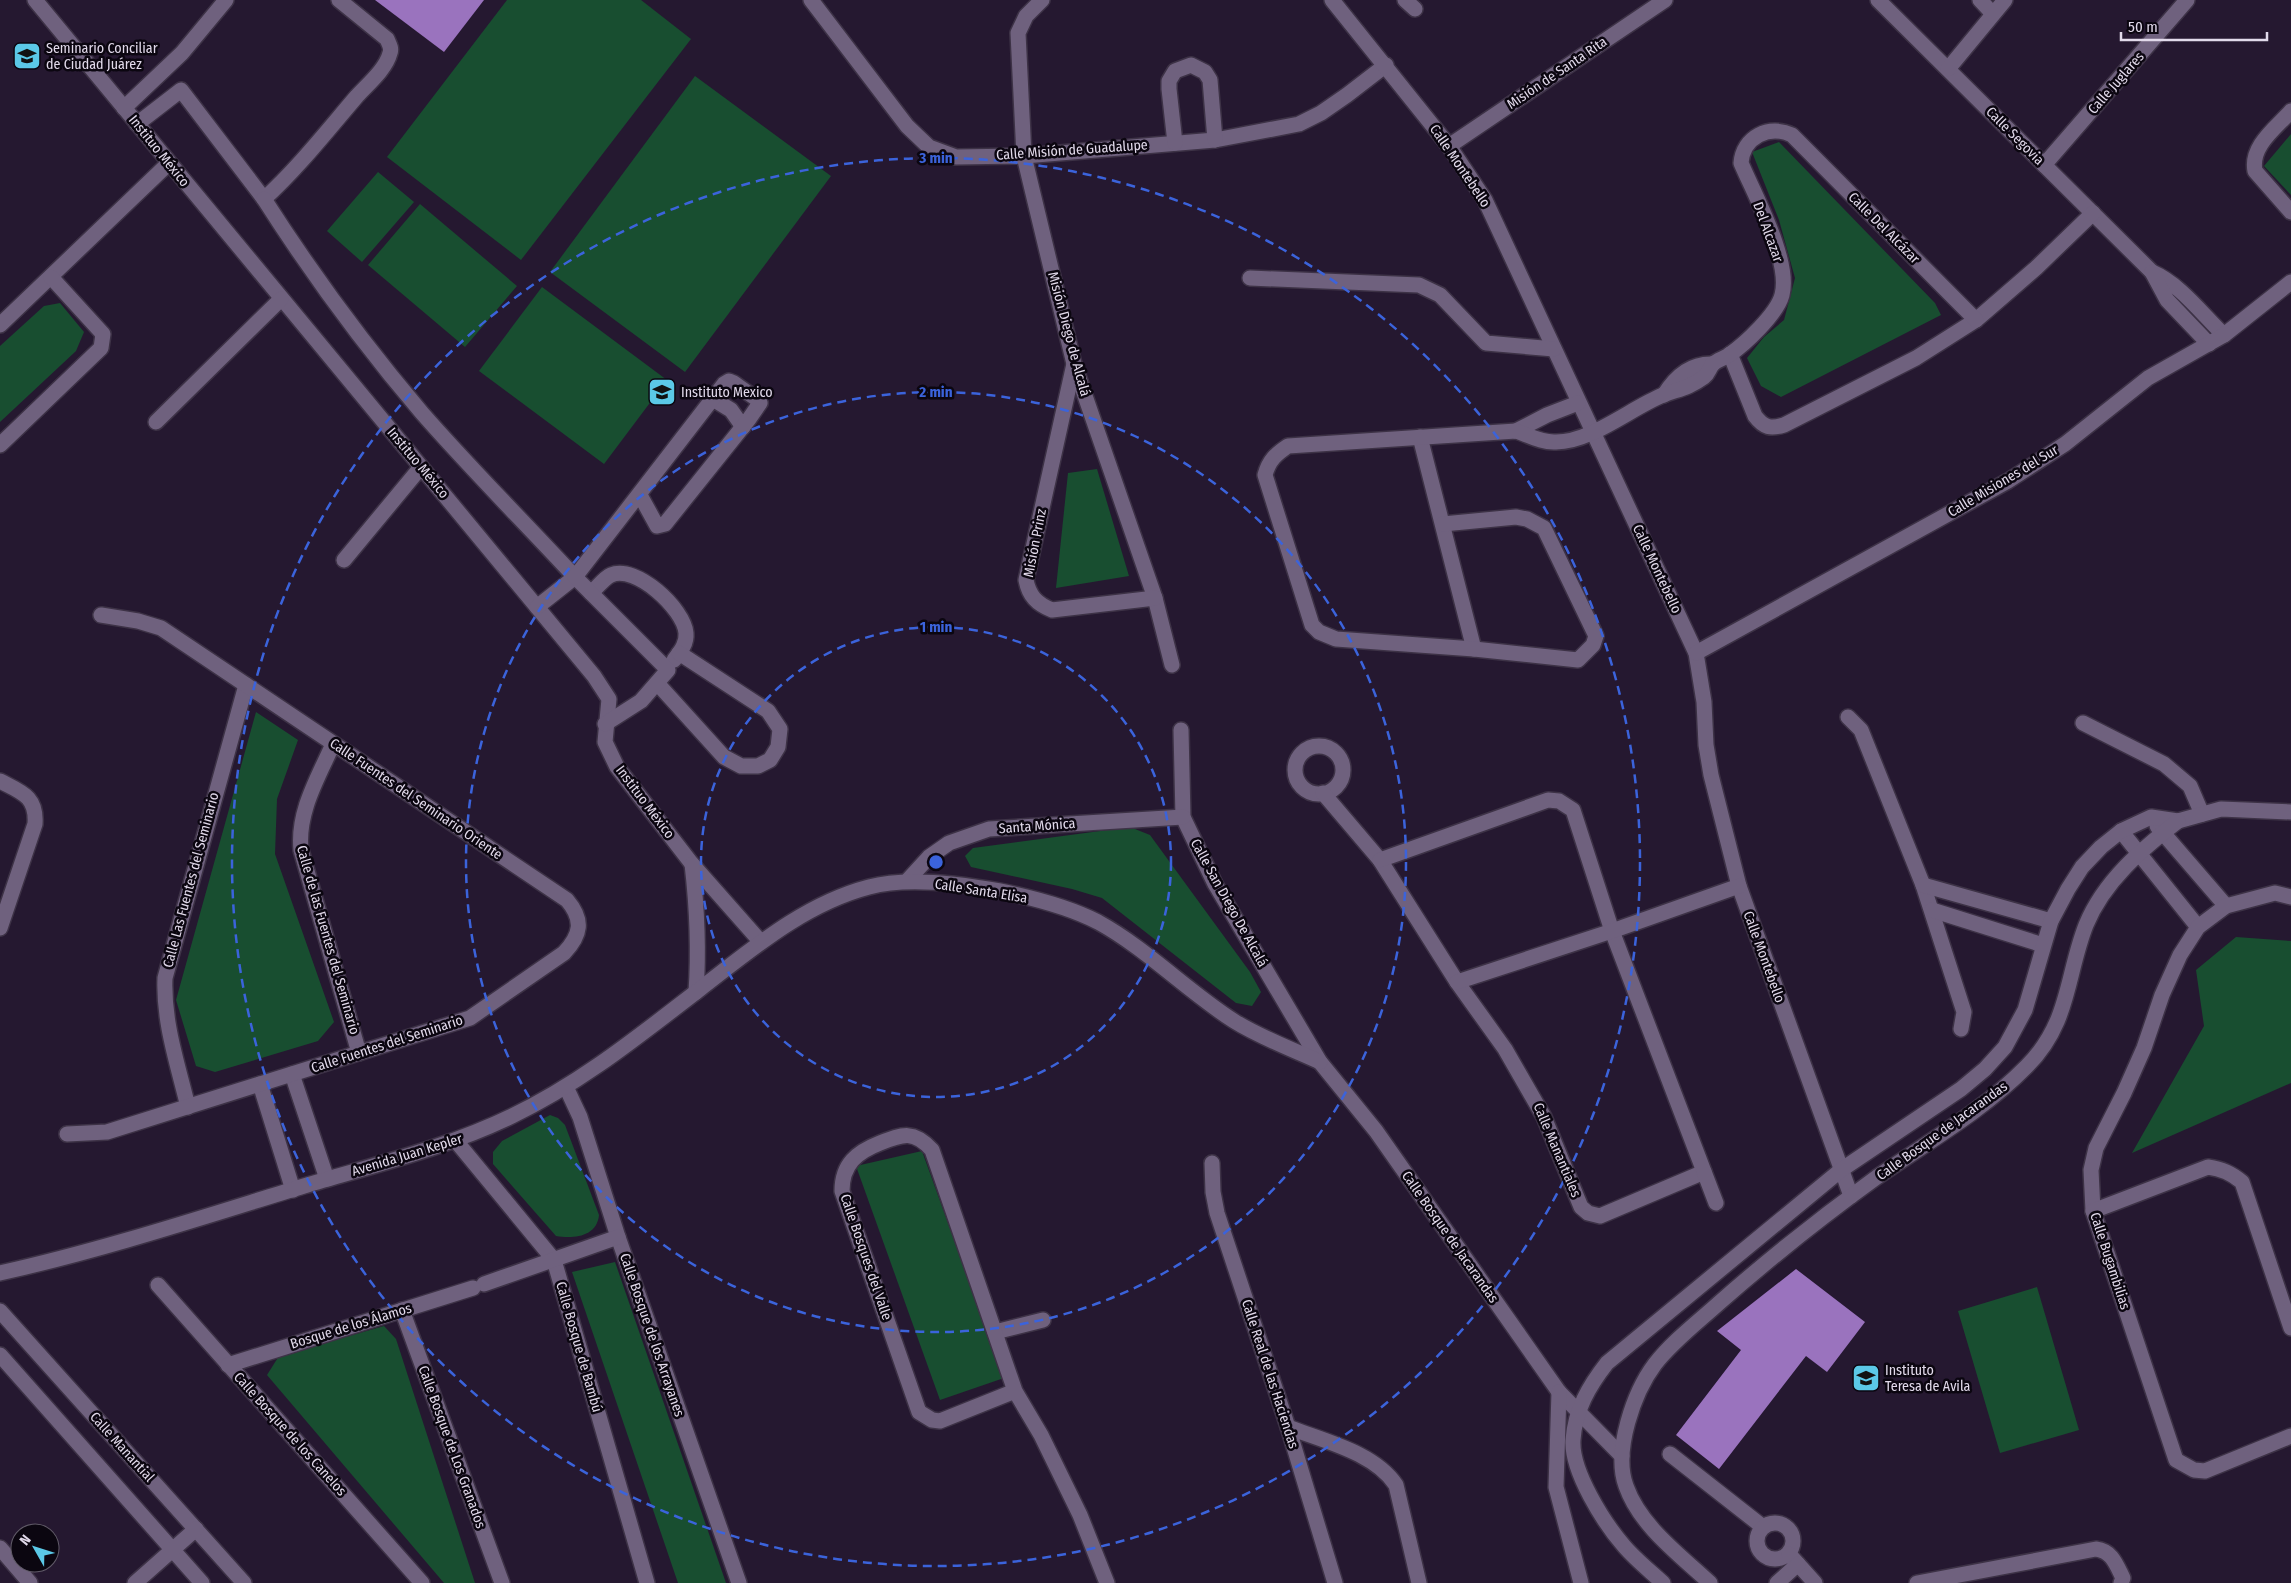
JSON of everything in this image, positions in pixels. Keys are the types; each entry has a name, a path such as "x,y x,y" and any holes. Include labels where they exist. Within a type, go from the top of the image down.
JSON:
{"street":[{"name":"Instituo México","path":"35,0 603,688 609,706 605,724 605,742 617,767 692,864 760,941"},
{"path":"124,108 182,53 226,0"},
{"path":"264,199 283,181 386,63 390,53 387,39 339,0"},
{"name":"Misión Diego de Alcalá","path":"1042,0 1026,16 1018,33 1024,156 1074,364 1155,598 1172,665"},
{"name":"Calle Montebello","path":"1332,0 1450,146 1485,200 1696,653 1704,702 1706,745 1711,775 1739,886 1850,1196"},
{"name":"Misión de Santa Rita","path":"1450,146 1665,0"},
{"name":"Calle Segovia","path":"1878,0 2152,272 2167,300 2209,344"},
{"path":"1980,0 1993,14"},
{"path":"1948,69 2005,0"},
{"name":"Calle Juglares","path":"2044,165 2187,0"},
{"name":"Calle Misión de Guadalupe","path":"817,2 908,126 929,147 956,157 1024,156 1215,140 1299,124 1321,113 1347,96 1386,66"},
{"path":"1175,143 1169,81 1175,71 1191,65 1205,72 1210,80 1215,140"},
{"path":"165,69 264,199 301,258 362,340 410,399 575,577 668,670"},
{"path":"137,124 181,90"},
{"path":"2291,111 2260,146 2253,162 2255,171 2291,212"},
{"name":"Del Alcazar","path":"1516,431 1556,442 1594,432 1664,395 1674,378 1701,364 1713,364 1730,354 1768,319 1782,296 1784,280 1776,247 1741,163 1742,153 1753,137 1767,131 1777,130 1792,135"},
{"name":"Calle Del Alcázar","path":"1792,135 1976,320"},
{"path":"0,325 169,164"},
{"path":"1730,354 1761,424 1775,428 1784,425 1908,362 1976,320 2036,268 2093,214"},
{"name":"Calle Segovia","path":"2152,272 2161,276 2178,289 2224,335"},
{"path":"0,445 103,343 103,334 51,277"},
{"path":"1250,278 1419,285 1440,294 1486,344 1554,349"},
{"name":"Calle Misiones del Sur","path":"1696,653 2008,481 2065,444 2148,378 2224,335 2291,282"},
{"path":"156,422 281,299"},
{"name":"Misión Prinz","path":"1074,364 1026,580 1027,588 1032,597 1041,606 1052,610 1155,598"},
{"path":"537,607 575,577 724,384 729,381 758,400 760,403 743,427 666,524 657,526 640,495"},
{"path":"713,399 731,410 743,427"},
{"path":"1443,524 1516,516 1544,528 1596,636 1589,650 1578,660 1474,649 1336,639 1319,632 1312,625 1265,475 1268,464 1276,453 1288,446 1516,431 1547,415 1578,403"},
{"path":"1420,437 1474,649"},
{"path":"344,560 421,467"},
{"path":"591,593 610,575 633,574 674,608 687,634 686,642 668,670 641,701 605,724"},
{"name":"Calle Fuentes del Seminario Oriente","path":"101,615 138,621 161,628 567,900 576,911 578,920"},
{"path":"657,683 724,756 741,766 758,766 770,760 778,747 780,729 768,710 679,653"},
{"name":"Calle Las Fuentes del Seminario","path":"188,1107 167,1021 164,998 165,978 246,685"},
{"path":"1848,717 1861,730 1923,885 1964,1012 1961,1028"},
{"path":"2083,723 2164,764 2190,786 2202,814"},
{"name":"Calle San Diego De Alcalá","path":"1181,730 1183,817 1215,884 1320,1062"},
{"name":"Calle de las Fuentes del Seminario","path":"334,744 305,808 301,823 300,844 360,1053"},
{"path":"0,781 25,794 31,801 35,816 35,824 0,928"},
{"name":"Calle Manantiales","path":"1323,794 1380,860 1457,982 1505,1048 1544,1117 1581,1207 1588,1213 1600,1216 1704,1172"},
{"path":"1380,860 1548,800 1559,801 1573,810 1612,931 1716,1203"},
{"path":"2178,821 2221,809 2291,812"},
{"name":"Santa Mónica","path":"907,881 929,857 949,843 989,829 1183,817"},
{"path":"2151,818 2226,906"},
{"name":"Calle Bosque de Jacarandas","path":"1578,1414 1583,1398 1593,1380 1607,1363 1841,1170 1961,1090 1986,1069 2005,1047 2025,1010 2042,944 2068,889 2082,867 2101,847 2121,831 2151,818 2178,821"},
{"name":"Calle Bosque de Jacarandas","path":"1622,1456 1630,1419 1640,1388 1656,1363 1738,1286 1850,1196 1998,1093 2029,1064 2060,1019 2086,925 2098,903 2138,851 2178,821"},
{"path":"2121,831 2198,927 2226,906 2275,894 2291,897"},
{"path":"692,864 699,956 696,992"},
{"name":"Calle Santa Elisa","path":"760,941 809,912 843,895 872,886 907,881 998,891 1040,901 1096,921 1150,957 1198,996 1237,1023 1320,1062"},
{"path":"1923,885 2051,922"},
{"path":"1457,982 1612,931 1739,886"},
{"path":"1932,910 2042,944"},
{"name":"Calle Fuentes del Seminario","path":"67,1134 107,1132 470,1018 564,953 573,943 578,932 578,920"},
{"name":"Calle Bugambilias","path":"2198,927 2180,955 2162,995 2132,1075 2096,1148 2091,1170 2093,1211 2176,1460 2194,1470 2205,1471 2291,1436"},
{"name":"Avenida Juan Kepler","path":"2,1275 128,1240 456,1141 514,1116 566,1087 607,1060 760,941"},
{"name":"Calle Bosque de Jacarandas","path":"1320,1062 1376,1132 1559,1392 1578,1414 1622,1456"},
{"path":"292,1074 327,1179"},
{"path":"260,1084 293,1190"},
{"name":"Calle Bosque de los Arrayanes","path":"566,1087 580,1116 618,1237 739,1583"},
{"name":"Calle Bosques del Valle","path":"1015,1391 940,1422 932,1420 919,1412 842,1191 845,1174 862,1151 901,1135 918,1138 932,1150 1015,1391 1045,1443 1080,1515 1107,1583"},
{"name":"Calle Bosque de Bambú","path":"456,1141 554,1260 647,1583"},
{"name":"Calle Real de las Haciendas","path":"1212,1163 1213,1192 1217,1213 1288,1427 1335,1583"},
{"path":"2093,1211 2208,1167 2232,1174 2242,1182 2291,1328"},
{"name":"Bosque de los Álamos","path":"228,1365 478,1286 618,1237"},
{"name":"Calle Bosque de los Canelos","path":"158,1285 422,1583"},
{"name":"Calle Bosque de Los Granados","path":"402,1310 502,1583"},
{"name":"Calle Manantial","path":"0,1311 244,1583"},
{"path":"995,1332 1043,1320"},
{"path":"0,1355 202,1583"},
{"path":"1559,1392 1556,1487 1581,1583"},
{"path":"1578,1414 1573,1440 1576,1460 1584,1482 1602,1514 1624,1546 1663,1583"},
{"path":"1288,1427 1369,1459 1390,1475 1396,1485 1419,1583"},
{"path":"1670,1454 1763,1528"},
{"path":"1622,1456 1622,1472 1626,1486 1647,1522 1710,1583"},
{"path":"1778,1583 1793,1559 1793,1542 1788,1529 1776,1523 1763,1528 1756,1540 1761,1554 1773,1560 1793,1559 1815,1583"},
{"path":"135,1583 196,1529"},
{"path":"0,1548 30,1583"},
{"path":"1917,1583 2096,1549 2107,1552 2112,1556 2123,1578 2121,1583"}],"green space":[{"path":"507,0 641,0 691,39 521,260 387,157"},
{"path":"695,76 831,176 685,372 550,272"},
{"path":"2291,134 2291,195 2264,166"},
{"path":"1779,142 1935,303 1941,315 1781,397 1761,386 1747,358 1764,337 1784,320 1795,278 1779,220 1752,152"},
{"path":"378,172 414,202 362,262 327,231"},
{"path":"420,204 517,286 465,347 368,265"},
{"path":"542,287 667,380 604,464 479,371"},
{"path":"60,303 84,332 76,351 0,422 0,346 44,306"},
{"path":"1097,469 1129,576 1056,588 1068,473"},
{"path":"256,712 298,740 277,799 275,854 334,1022 318,1041 215,1072 196,1066 176,1000"},
{"path":"1130,827 1150,835 1250,972 1261,992 1252,1006 1236,1003 1102,898 1072,889 971,867 965,856 973,848"},
{"path":"2236,937 2291,941 2291,1083 2132,1153 2204,1026 2196,970"},
{"path":"550,1115 558,1118 565,1125 599,1215 594,1228 583,1235 570,1237 556,1236 493,1164 493,1152 502,1141"},
{"path":"922,1151 1004,1378 940,1400 856,1166"},
{"path":"615,1262 726,1583 678,1583 572,1272"},
{"path":"2037,1287 2079,1430 2000,1453 1958,1311"},
{"path":"384,1326 396,1339 475,1583 444,1583 267,1375 279,1356"}],"building":[{"path":"375,0 484,0 444,52"},
{"path":"1796,1269 1865,1322 1827,1372 1806,1356 1719,1469 1676,1435 1741,1350 1717,1331"}],"place":[{"name":"Seminario Conciliar de Ciudad Juárez","path":"27,56"},
{"name":"Instituto Mexico","path":"662,392"},
{"name":"Instituto Teresa de Avila","path":"1866,1378"}]}
